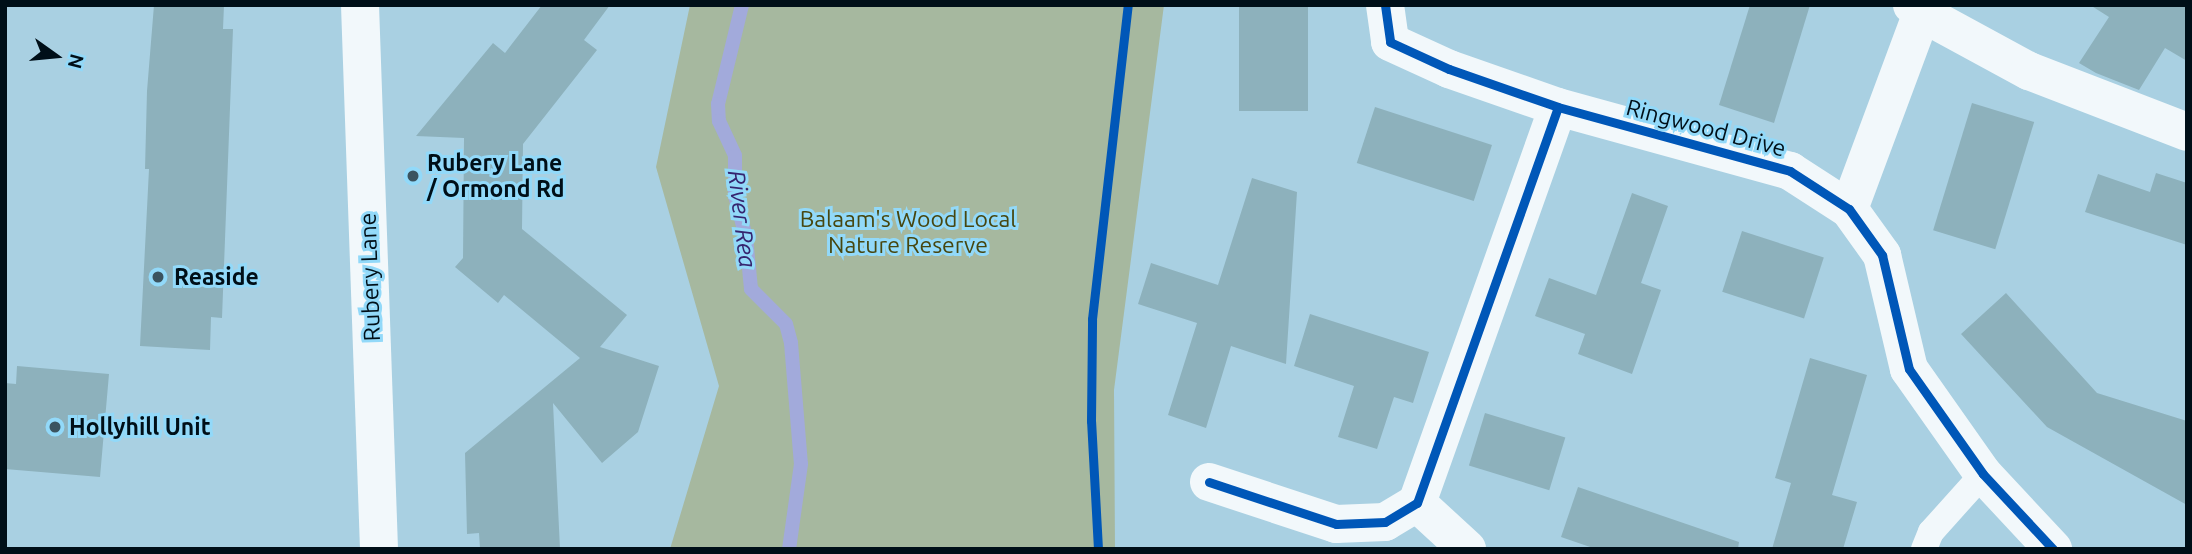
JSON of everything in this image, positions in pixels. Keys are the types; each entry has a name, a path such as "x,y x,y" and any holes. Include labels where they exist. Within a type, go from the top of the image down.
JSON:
{"street":[{"name":"Ringwood Drive","path":"1385,5 1390,42 1448,69 1558,107 1790,171 1849,209 1882,255 1909,369 1983,474 2053,549"},
{"name":"Rubery Lane","path":"367,6 379,549"},
{"path":"1849,209 1917,9 2029,71 2187,132"},
{"path":"1209,482 1336,524 1385,522 1417,503 1558,107"},
{"path":"1417,503 1467,549"}],"lane":[{"path":"1924,549 1931,532 1983,474"}],"green space":[{"name":"Balaam's Wood Local Nature Reserve","path":"690,5 1164,5 1114,390 1115,549 670,549 719,386 656,167"}],"building":[{"path":"154,5 224,5 223,29 233,29 222,318 211,317 210,350 140,346 149,169 145,169 147,91"},
{"path":"542,5 610,5 584,40 597,50 523,144 522,229 627,315 600,347 659,366 638,432 602,463 553,403 560,549 480,549 479,533 467,534 465,453 580,358 504,295 498,303 455,267 463,258 464,138 416,136 493,43 505,53"},
{"path":"1239,5 1308,5 1308,111 1239,111"},
{"path":"1750,5 1810,5 1774,123 1719,105"},
{"path":"2090,5 2187,5 2187,61 2165,48 2139,90 2096,73 2079,63 2109,17"},
{"path":"1972,103 2034,122 1995,249 1933,230"},
{"path":"1375,107 1492,145 1474,201 1357,163"},
{"path":"2156,173 2187,183 2187,245 2085,212 2098,174 2150,192"},
{"path":"1252,178 1297,192 1286,364 1231,346 1206,428 1168,415 1197,323 1138,304 1151,263 1218,285"},
{"path":"1632,193 1668,206 1641,283 1661,290 1632,374 1578,354 1585,334 1535,316 1549,278 1596,295"},
{"path":"1742,231 1824,258 1804,318 1722,292"},
{"path":"2006,293 2097,393 2187,421 2187,505 2047,427 1961,334"},
{"path":"1310,314 1429,352 1413,403 1394,397 1377,449 1338,437 1354,386 1294,366"},
{"path":"1810,358 1867,375 1832,495 1857,502 1843,549 1772,549 1791,483 1775,478"},
{"name":"Hollyhill Unit","path":"17,366 109,374 100,477 5,469 5,383 16,384"},
{"path":"1485,413 1565,438 1549,490 1469,466"},
{"path":"1578,487 1739,542 1738,549 1596,549 1561,537"}],"waterway":[{"name":"River Rea","path":"742,5 718,104 719,121 735,156 735,196 746,237 751,289 786,324 791,343 801,464 789,549"}],"cycle path":[{"path":"1098,549 1091,421 1092,319 1128,5"},
{"path":"1385,5 1390,42 1449,69 1558,107 1790,171 1849,209 1882,255 1909,369 1983,474 2053,549"},
{"path":"1209,482 1336,524 1385,522 1417,503 1558,107"}],"place":[{"name":"Rubery Lane / Ormond Rd","path":"413,176"},
{"name":"Reaside","path":"158,277"},
{"name":"Hollyhill Unit","path":"55,427"}]}
